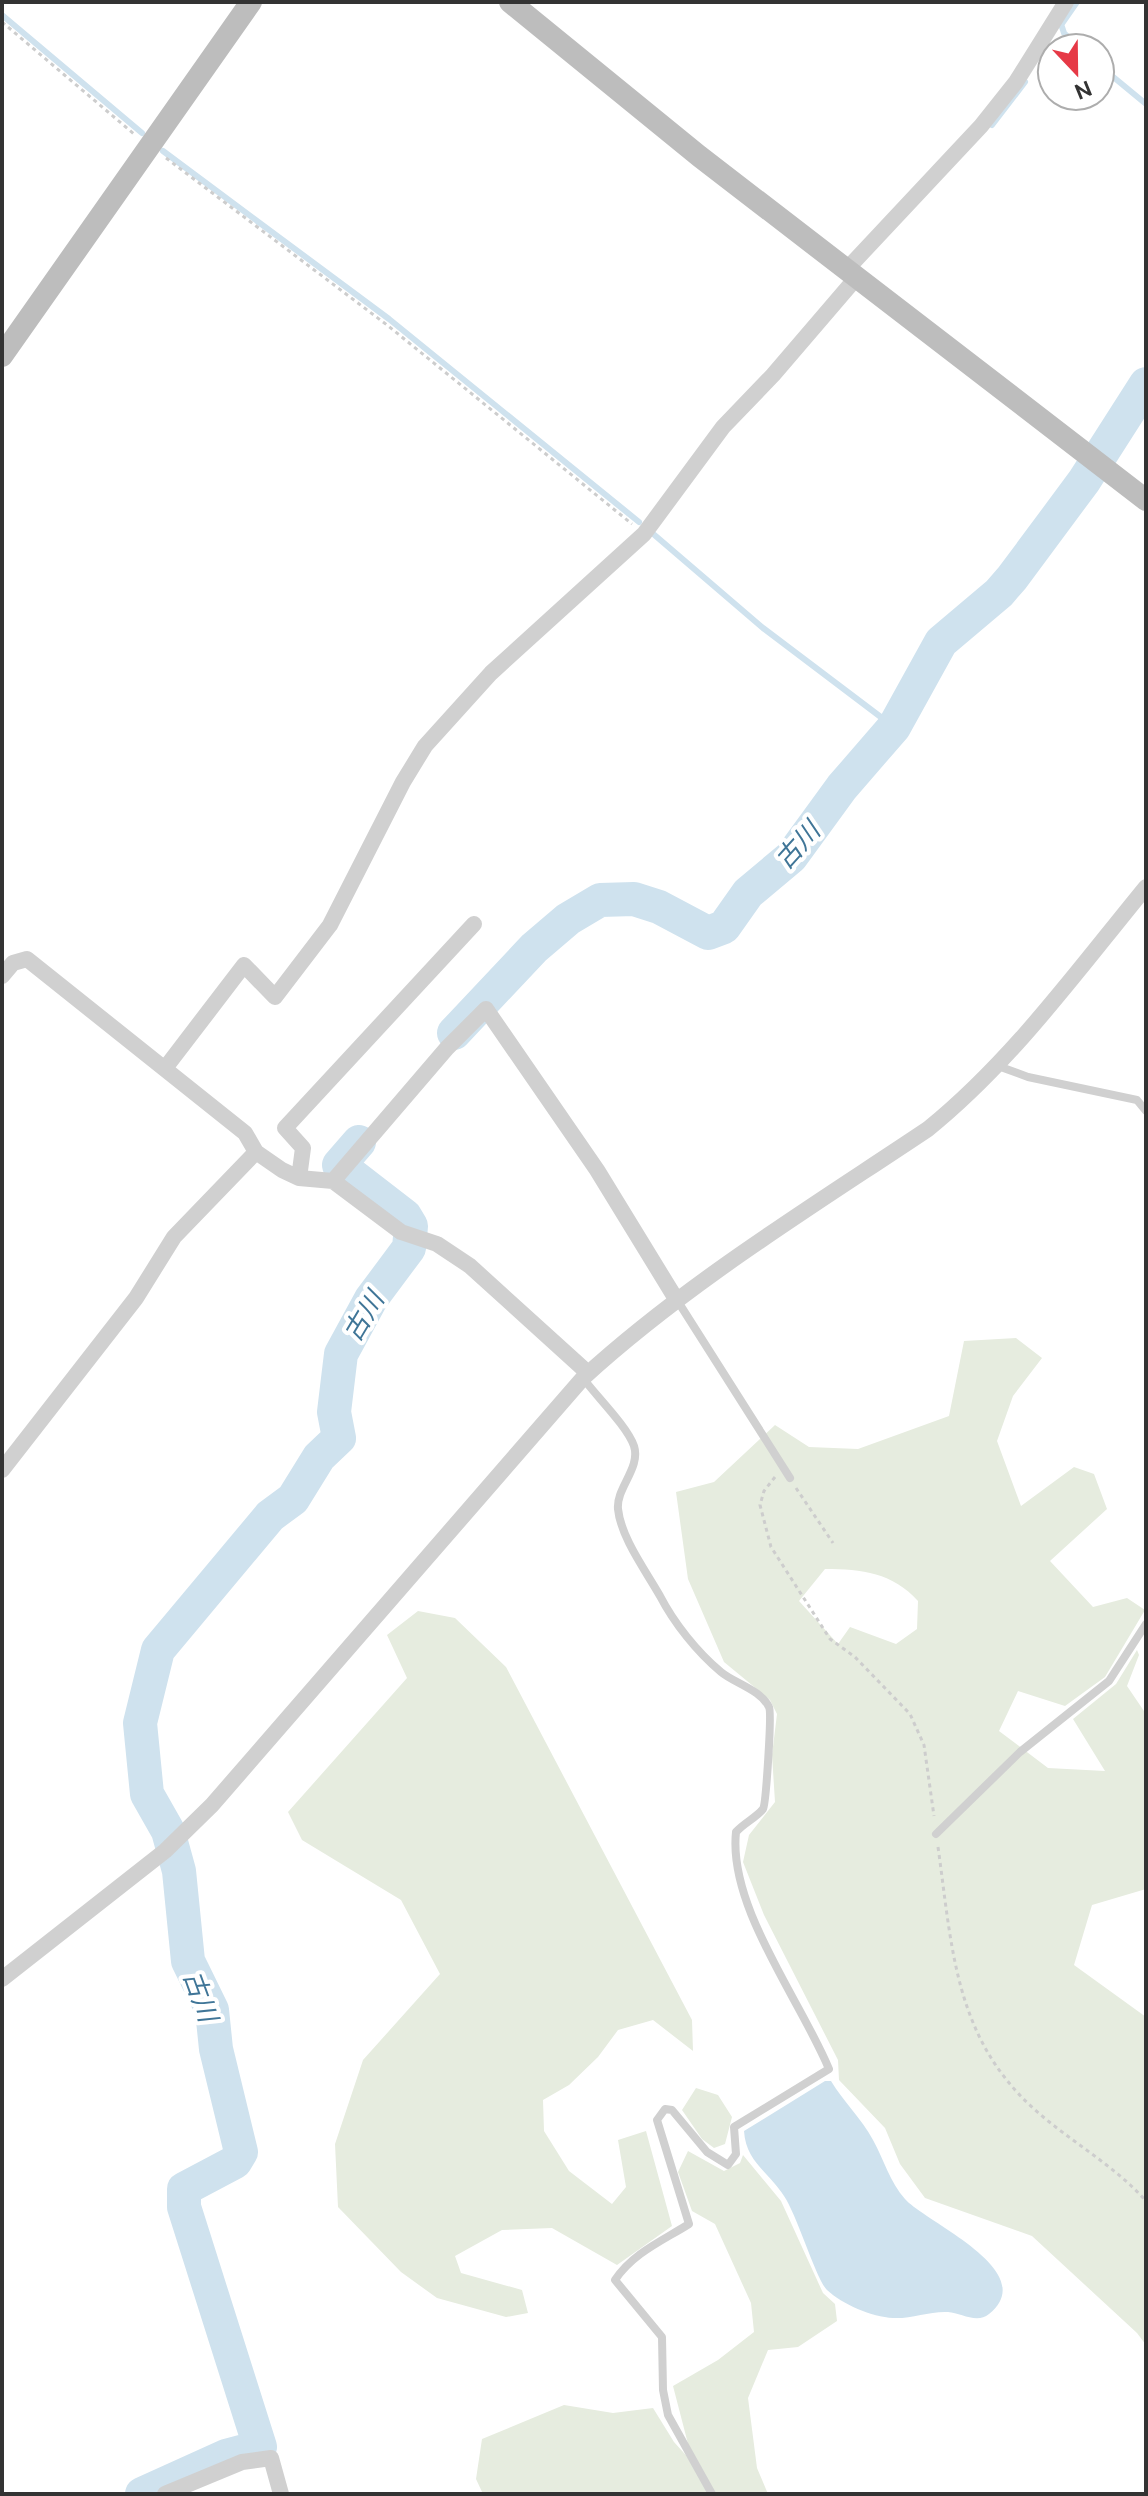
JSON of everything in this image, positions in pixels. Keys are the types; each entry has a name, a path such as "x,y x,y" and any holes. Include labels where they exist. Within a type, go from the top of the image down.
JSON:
{"street":[{"path":"2,356 251,2"},
{"path":"510,2 699,156 1146,500"},
{"path":"166,1067 244,965 275,997 330,925 403,782 425,746 491,673 644,534 723,427 773,375 852,273 1016,82 1066,2"},
{"path":"2,1979 170,1846 212,1805 443,1543 585,1376 629,1335 676,1299 928,1129 998,1066 1146,887"},
{"path":"299,1178 303,1148 285,1128 474,924"},
{"path":"2,976 13,963 27,959 245,1133 256,1152 299,1178 340,1172 447,1048 486,1009 597,1170 676,1299"},
{"path":"2,1470 97,1350 131,1300 136,1298 174,1237 256,1152"},
{"path":"340,1172 409,1234 437,1244 470,1266 585,1376"},
{"path":"165,2494 242,2462 271,2458 281,2494"}],"lane":[{"path":"998,1066 1028,1077 1137,1100 1146,1111"},
{"path":"676,1299 790,1478"},
{"path":"585,1376 633,1442 636,1456 618,1507 624,1529 662,1600 677,1624 720,1671 769,1707 772,1721 766,1752 768,1795 763,1810 736,1832 733,1856 753,1919 813,2032 829,2069 734,2127 736,2154 728,2165 707,2152 672,2110 665,2109 657,2120 689,2224 642,2252 625,2265 615,2280 662,2337 663,2390 668,2415 712,2494"},
{"path":"936,1834 1020,1752 1109,1681 1146,1624"}],"path":[{"path":"2,22 150,148 387,325 644,534"},
{"path":"784,1469 764,1491 760,1505 771,1547 830,1639 855,1657 910,1714 924,1745 958,1988 978,2040 1004,2078 1034,2109 1123,2178 1146,2201"},
{"path":"790,1478 833,1543"}],"shaded area":[{"path":"1016,1338 1042,1358 1013,1396 997,1441 1021,1506 1074,1467 1094,1474 1107,1509 1050,1561 1093,1607 1127,1598 1145,1610 1105,1677 1065,1706 1018,1691 999,1731 1048,1768 1105,1771 1073,1719 1116,1684 1137,1650 1139,1655 1127,1686 1146,1714 1146,1889 1092,1905 1074,1965 1146,2017 1146,2345 1137,2333 1032,2236 925,2198 900,2164 885,2128 839,2080 838,2060 764,1915 743,1862 749,1835 775,1802 772,1755 777,1714 770,1700 724,1662 688,1579 676,1492 714,1482 775,1425 809,1447 858,1449 949,1416 964,1341","holes":["825,1569 876,1574 898,1584 918,1601 917,1629 896,1644 850,1627 838,1644 799,1601"]},
{"path":"418,1611 455,1618 506,1667 692,2020 693,2051 653,2020 618,2030 598,2057 569,2085 543,2100 544,2131 569,2171 612,2204 626,2187 618,2140 646,2131 672,2226 617,2265 552,2228 502,2230 455,2256 461,2273 522,2290 528,2313 506,2317 437,2298 401,2272 338,2207 335,2144 363,2060 440,1974 401,1900 302,1840 288,1812 407,1678 387,1635"},
{"path":"696,2088 718,2095 732,2117 725,2144 714,2148 702,2139 682,2110"},
{"path":"688,2151 724,2171 740,2163 743,2155 781,2201 823,2293 835,2304 837,2321 798,2347 768,2350 748,2398 757,2468 768,2494 483,2494 476,2479 482,2439 564,2405 613,2413 653,2408 674,2442 693,2463 673,2386 718,2360 754,2332 751,2303 715,2224 692,2211 678,2172"}],"water":[{"path":"825,2081 831,2081 863,2125 905,2199 991,2265 1001,2281 1001,2298 989,2314 979,2318 948,2312 885,2317 849,2305 827,2290 789,2205 778,2187 753,2159 744,2131"}],"waterway":[{"path":"1061,25 1077,2"},
{"path":"2,15 142,133"},
{"path":"1061,24 1064,32"},
{"path":"1116,79 1146,104"},
{"path":"992,125 1025,82"},
{"path":"163,151 389,319 639,522"},
{"name":"古川","path":"454,1033 534,948 568,919 600,900 634,899 659,907 708,933 724,927 748,893 791,857 842,787 894,727 941,642 999,593 1012,578 1084,481 1146,384"},
{"path":"651,532 763,628 894,727"},
{"name":"古川","path":"142,2494 226,2456 260,2447 184,2207 184,2189 235,2162 241,2152 216,2049 212,2010 188,1961 179,1871 168,1831 147,1794 140,1723 158,1650 270,1516 293,1499 319,1457 339,1438 334,1412 341,1354 371,1299 409,1248 411,1226 405,1216 339,1165 359,1142"}]}
